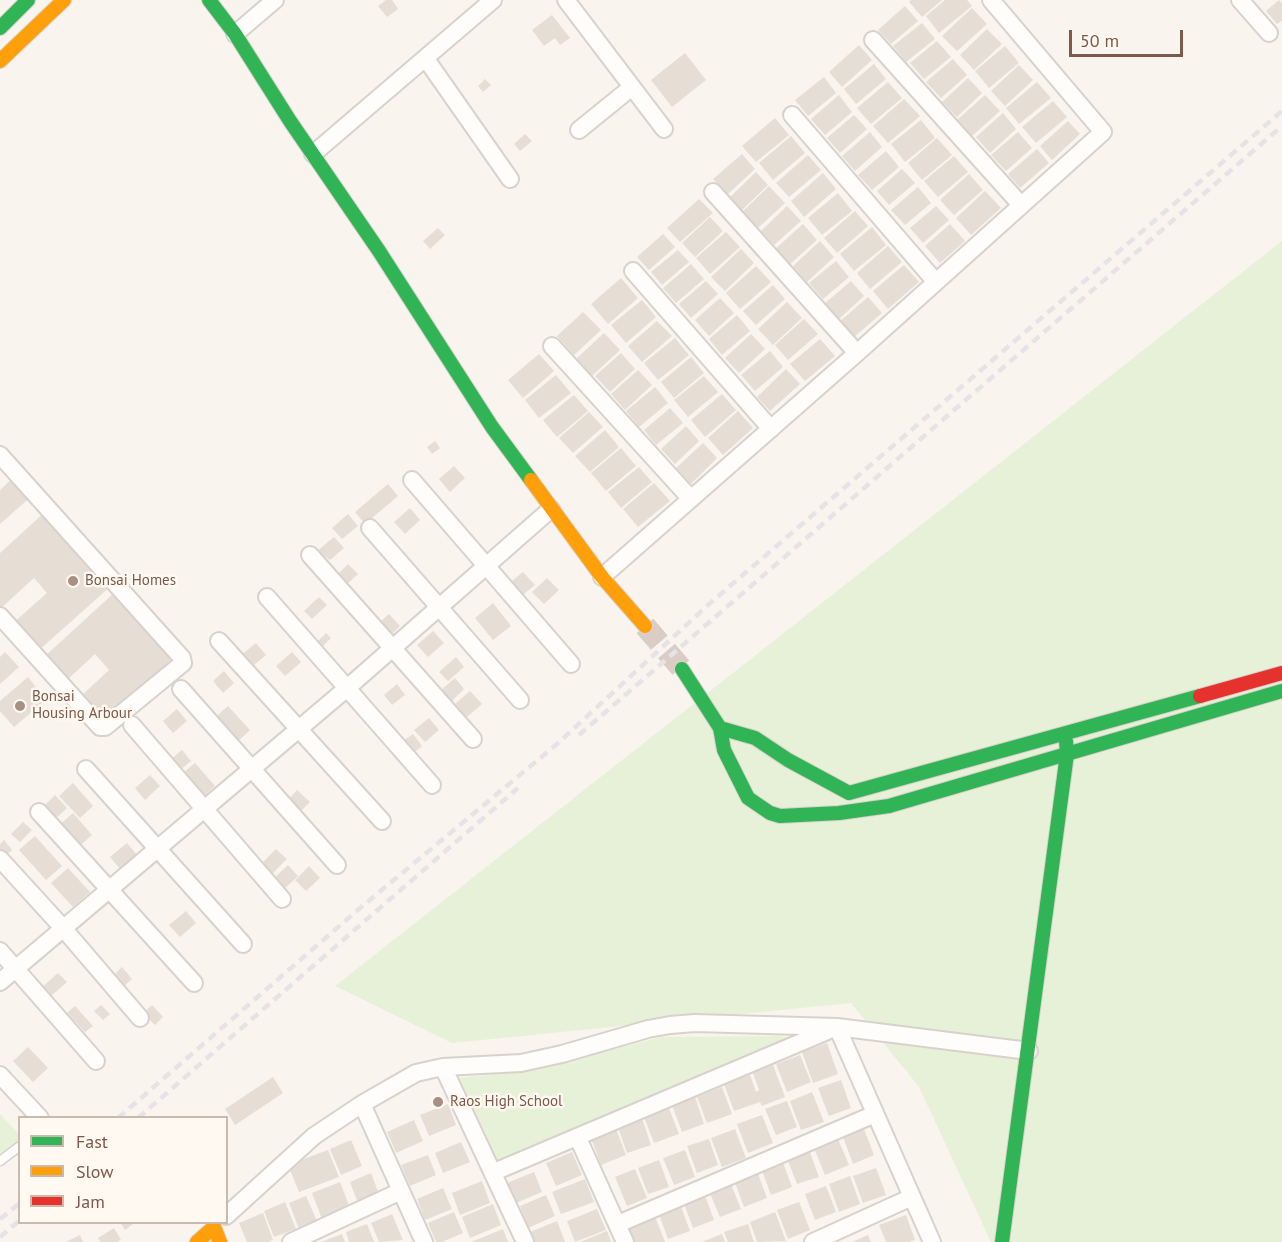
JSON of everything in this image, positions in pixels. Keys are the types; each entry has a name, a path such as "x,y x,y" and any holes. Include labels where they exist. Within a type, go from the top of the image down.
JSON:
{"street":[{"path":"0,28 28,0"},
{"path":"0,61 64,0"},
{"path":"209,0 235,34 379,251 492,427 602,578 645,626"},
{"path":"235,34 275,0"},
{"path":"313,154 493,0"},
{"path":"566,0 664,129"},
{"path":"602,578 1103,132 991,0"},
{"path":"1240,0 1269,33"},
{"path":"873,40 1021,205"},
{"path":"426,59 510,179"},
{"path":"579,130 632,87"},
{"path":"792,115 935,281"},
{"path":"713,192 857,353"},
{"path":"633,271 771,429"},
{"path":"552,346 691,499"},
{"path":"0,455 182,658 183,663 105,727 100,727 0,616"},
{"path":"412,480 571,664"},
{"path":"0,982 392,650 551,509"},
{"path":"370,528 520,700"},
{"path":"310,555 473,740"},
{"path":"267,597 432,785"},
{"path":"219,641 382,821"},
{"path":"682,669 720,728 724,750 748,798 780,816 839,813 889,806 1282,691"},
{"path":"720,728 755,738 788,760 849,793 1282,673"},
{"path":"181,689 337,865"},
{"path":"132,725 282,899"},
{"path":"1002,1242 1067,754 1065,734"},
{"path":"86,769 243,944"},
{"path":"839,813 849,793"},
{"path":"39,812 194,983"},
{"path":"0,859 140,1018"},
{"path":"0,951 96,1060"},
{"path":"228,1219 314,1136 362,1104 416,1073 443,1067 521,1063 562,1054 648,1029 695,1023 837,1027 1029,1051"},
{"path":"837,1027 932,1242"},
{"path":"494,1172 837,1027"},
{"path":"443,1067 525,1242"},
{"path":"0,1075 38,1116"},
{"path":"362,1104 424,1242"},
{"path":"618,1224 874,1114"},
{"path":"578,1138 625,1242"},
{"path":"291,1242 401,1191"},
{"path":"824,1240 912,1197"},
{"path":"197,1242 220,1227"}],"lane":[{"path":"0,1161 18,1148"}],"green space":[{"path":"1282,241 1282,1242 991,1242 919,1087 851,1003 452,1043 335,986"},
{"path":"777,1036 799,1039 495,1162 455,1078 487,1075 570,1060 662,1037"},
{"path":"0,1114 18,1133 18,1149 0,1164"}],"building":[{"path":"386,0 392,0 398,9 387,17 378,6"},
{"path":"911,0 942,0 922,17 909,2"},
{"path":"945,0 967,0 972,6 939,33 926,16"},
{"path":"1279,0 1282,3 1282,21 1277,24 1266,11"},
{"path":"905,6 918,21 891,44 878,30"},
{"path":"972,8 987,24 957,51 942,36"},
{"path":"552,15 570,38 560,45 555,38 544,46 532,30"},
{"path":"922,23 935,39 906,62 893,46"},
{"path":"987,29 1002,44 974,70 960,55"},
{"path":"937,41 951,57 924,79 910,63"},
{"path":"859,45 872,60 842,87 829,72"},
{"path":"1005,46 1019,63 989,88 975,71"},
{"path":"685,53 706,80 672,107 651,80"},
{"path":"953,59 967,75 941,98 926,82"},
{"path":"874,64 886,79 856,104 844,89"},
{"path":"1019,65 1033,80 1005,106 991,91"},
{"path":"824,77 836,93 808,116 795,100"},
{"path":"968,78 982,93 957,117 942,102"},
{"path":"485,79 491,85 483,92 478,86"},
{"path":"888,82 902,98 871,124 857,108"},
{"path":"1037,82 1051,98 1019,124 1006,108"},
{"path":"839,95 852,112 825,135 811,119"},
{"path":"985,95 1000,111 972,136 957,120"},
{"path":"904,99 920,116 888,143 873,126"},
{"path":"1053,101 1067,117 1036,143 1022,127"},
{"path":"1003,113 1016,129 990,153 976,137"},
{"path":"854,115 867,129 840,153 827,138"},
{"path":"775,118 789,135 756,162 742,146"},
{"path":"921,120 935,138 905,162 891,144"},
{"path":"1068,121 1080,134 1052,160 1040,146"},
{"path":"870,132 882,147 855,171 842,156"},
{"path":"1018,132 1032,148 1006,171 991,155"},
{"path":"525,134 532,141 520,151 514,144"},
{"path":"791,136 805,153 773,180 759,163"},
{"path":"937,138 952,155 922,180 908,163"},
{"path":"1037,149 1049,163 1020,188 1008,174"},
{"path":"886,151 899,167 872,190 858,175"},
{"path":"742,154 755,169 727,195 713,179"},
{"path":"808,155 821,170 789,197 776,183"},
{"path":"954,156 968,172 938,197 924,181"},
{"path":"902,169 915,183 889,205 877,191"},
{"path":"756,172 768,185 741,211 729,198"},
{"path":"823,173 836,189 804,217 791,201"},
{"path":"969,174 983,190 954,215 940,200"},
{"path":"769,186 785,203 757,229 742,212"},
{"path":"918,187 931,203 905,225 891,210"},
{"path":"985,191 1001,208 971,235 956,218"},
{"path":"838,193 852,211 822,235 808,218"},
{"path":"699,199 713,213 680,242 667,228"},
{"path":"787,206 801,221 774,245 761,231"},
{"path":"936,206 949,220 923,243 910,228"},
{"path":"855,211 868,226 837,253 824,238"},
{"path":"710,217 723,231 695,257 682,243"},
{"path":"803,224 817,240 788,266 774,250"},
{"path":"950,224 965,241 940,263 925,246"},
{"path":"872,227 886,245 854,271 840,254"},
{"path":"438,228 445,235 430,249 423,241"},
{"path":"726,232 740,247 710,274 696,258"},
{"path":"663,234 675,247 649,270 637,257"},
{"path":"820,241 834,257 807,282 793,266"},
{"path":"888,246 902,262 870,289 857,273"},
{"path":"741,249 754,263 725,291 711,277"},
{"path":"678,250 689,262 662,285 651,272"},
{"path":"836,261 849,277 823,299 809,283"},
{"path":"691,264 704,279 676,303 663,288"},
{"path":"904,265 919,282 888,309 873,291"},
{"path":"756,266 771,282 740,309 726,293"},
{"path":"621,278 638,298 608,324 591,304"},
{"path":"706,281 718,294 691,318 679,304"},
{"path":"851,281 864,296 837,321 823,305"},
{"path":"773,285 785,299 756,325 743,311"},
{"path":"868,297 882,313 853,338 839,322"},
{"path":"720,298 734,313 709,336 695,320"},
{"path":"642,300 656,317 626,343 611,325"},
{"path":"787,302 802,318 773,345 758,329"},
{"path":"583,312 601,330 574,355 557,336"},
{"path":"737,315 750,331 722,355 709,339"},
{"path":"804,319 818,334 788,360 775,345"},
{"path":"657,321 672,336 642,362 628,346"},
{"path":"604,333 620,350 592,376 576,359"},
{"path":"751,334 765,349 739,373 725,358"},
{"path":"675,338 689,355 658,380 644,363"},
{"path":"820,339 835,356 805,381 790,364"},
{"path":"770,351 783,367 755,391 741,375"},
{"path":"621,353 635,369 610,392 595,376"},
{"path":"539,354 554,371 523,398 508,380"},
{"path":"691,357 704,373 674,398 661,382"},
{"path":"786,369 800,384 770,411 757,397"},
{"path":"638,370 652,385 625,410 611,394"},
{"path":"556,375 571,393 539,418 525,400"},
{"path":"704,376 718,392 688,417 674,400"},
{"path":"655,387 668,403 639,427 626,411"},
{"path":"722,394 736,410 705,437 691,420"},
{"path":"574,395 588,411 557,437 543,420"},
{"path":"670,408 683,423 656,445 644,430"},
{"path":"738,411 753,428 723,455 708,438"},
{"path":"589,412 603,427 573,453 559,438"},
{"path":"686,426 699,441 675,464 661,449"},
{"path":"605,430 619,447 590,472 575,456"},
{"path":"435,441 440,448 432,454 427,447"},
{"path":"703,443 717,458 691,484 676,468"},
{"path":"621,448 636,466 606,491 591,473"},
{"path":"454,466 465,478 450,492 439,479"},
{"path":"639,467 652,482 621,508 608,492"},
{"path":"15,476 33,495 0,524 0,490"},
{"path":"654,483 670,501 638,527 623,509"},
{"path":"388,484 398,496 365,524 355,512"},
{"path":"410,508 420,520 405,534 394,522"},
{"name":"Bonsai Homes","path":"45,512 112,585 37,652 12,624 47,593 34,578 0,609 0,553"},
{"path":"348,514 358,526 342,539 332,528"},
{"path":"334,537 344,548 330,560 317,551"},
{"path":"348,564 358,574 345,586 336,576"},
{"path":"523,572 535,585 519,598 507,585"},
{"path":"547,578 559,590 544,604 532,592"},
{"name":"Bonsai Homes","path":"115,592 174,657 103,722 80,697 109,670 95,654 66,681 44,657"},
{"path":"319,597 327,605 312,619 304,611"},
{"path":"493,603 511,626 493,640 475,618"},
{"path":"389,614 400,626 392,634 380,622"},
{"path":"433,631 444,643 428,657 417,645"},
{"path":"326,633 331,638 323,646 318,641"},
{"path":"256,643 266,655 250,668 240,656"},
{"name":"Bonsai Housing Arbour","path":"5,652 19,667 0,684 0,657"},
{"path":"292,652 301,662 285,676 276,666"},
{"path":"456,657 464,667 448,681 439,672"},
{"path":"224,671 234,683 223,693 213,681"},
{"name":"Bonsai Housing Arbour","path":"28,677 46,700 14,727 0,711 0,701"},
{"path":"455,678 464,689 452,701 441,690"},
{"path":"397,684 405,695 392,705 384,695"},
{"path":"470,691 482,704 467,717 455,704"},
{"path":"228,706 250,730 233,746 211,721"},
{"path":"177,709 187,721 173,733 163,721"},
{"path":"429,718 439,730 425,742 414,730"},
{"path":"413,734 422,746 411,755 400,743"},
{"path":"182,750 191,761 179,771 170,760"},
{"path":"195,763 215,786 205,795 184,772"},
{"path":"150,775 160,786 145,800 135,788"},
{"path":"73,783 93,806 80,818 59,796"},
{"path":"297,790 310,802 300,812 288,800"},
{"path":"55,795 67,808 53,821 41,809"},
{"path":"73,813 92,835 77,848 58,826"},
{"path":"23,822 32,830 20,842 11,834"},
{"path":"35,836 62,866 46,880 19,850"},
{"path":"4,840 12,850 3,858 0,854 0,844"},
{"path":"127,843 138,856 121,870 110,857"},
{"path":"276,849 287,859 270,876 259,866"},
{"path":"288,865 298,876 282,891 272,880"},
{"path":"309,866 320,878 306,891 295,880"},
{"path":"68,868 90,892 73,907 51,883"},
{"path":"186,911 196,923 180,937 169,925"},
{"path":"122,967 132,979 124,986 114,975"},
{"path":"58,973 67,982 50,997 41,988"},
{"path":"101,1005 110,1014 103,1020 94,1011"},
{"path":"152,1005 163,1017 155,1025 143,1013"},
{"path":"75,1006 93,1026 85,1032 67,1013"},
{"path":"827,1043 838,1074 813,1083 802,1052"},
{"path":"28,1047 48,1068 33,1082 13,1061"},
{"path":"800,1055 811,1082 787,1092 776,1064"},
{"path":"773,1065 785,1097 762,1106 760,1102 734,1111 724,1084 750,1075 756,1092 759,1090 753,1073"},
{"path":"273,1077 283,1093 235,1125 225,1109"},
{"path":"841,1080 851,1108 829,1116 818,1088"},
{"path":"722,1087 732,1114 707,1123 697,1097"},
{"path":"812,1092 824,1122 801,1130 790,1101"},
{"path":"695,1097 704,1124 682,1132 672,1105"},
{"path":"787,1101 797,1127 776,1135 765,1109"},
{"path":"448,1104 456,1125 429,1136 420,1115"},
{"path":"669,1108 679,1134 654,1143 644,1117"},
{"path":"762,1115 773,1143 748,1153 737,1124"},
{"path":"642,1118 651,1145 627,1153 618,1127"},
{"path":"414,1120 423,1141 396,1153 387,1132"},
{"path":"616,1129 626,1155 601,1165 591,1138"},
{"path":"735,1129 746,1158 722,1167 711,1138"},
{"path":"864,1129 874,1155 853,1164 843,1137"},
{"path":"709,1139 718,1165 697,1173 687,1146"},
{"path":"838,1139 849,1165 825,1175 814,1148"},
{"path":"351,1140 362,1166 341,1175 330,1149"},
{"path":"461,1142 470,1162 443,1173 435,1153"},
{"path":"328,1150 339,1177 299,1192 288,1165"},
{"path":"685,1150 695,1177 674,1185 663,1158"},
{"path":"809,1150 819,1177 797,1184 787,1158"},
{"path":"572,1152 582,1175 556,1186 546,1163"},
{"path":"428,1155 436,1175 410,1186 401,1165"},
{"path":"659,1160 669,1187 648,1194 638,1168"},
{"path":"782,1160 792,1187 771,1195 761,1168"},
{"path":"876,1168 886,1195 863,1203 853,1176"},
{"path":"635,1169 647,1198 627,1206 615,1177"},
{"path":"757,1171 767,1198 744,1207 734,1180"},
{"path":"534,1172 542,1192 516,1203 507,1183"},
{"path":"371,1173 379,1194 358,1203 350,1182"},
{"path":"850,1176 860,1204 839,1212 829,1184"},
{"path":"585,1179 594,1202 561,1214 552,1192"},
{"path":"482,1181 490,1203 460,1215 452,1193"},
{"path":"340,1182 350,1208 322,1219 312,1193"},
{"path":"730,1182 741,1209 720,1217 709,1191"},
{"path":"826,1186 836,1212 815,1220 805,1194"},
{"path":"443,1188 452,1209 425,1220 417,1199"},
{"path":"704,1193 714,1220 693,1228 683,1201"},
{"path":"546,1195 555,1216 528,1228 520,1206"},
{"path":"306,1196 317,1221 299,1229 289,1203"},
{"path":"285,1202 296,1229 274,1237 264,1211"},
{"path":"799,1202 810,1230 788,1239 777,1210"},
{"path":"493,1204 501,1225 470,1238 462,1217"},
{"path":"680,1204 690,1231 668,1239 658,1212"},
{"path":"597,1209 606,1230 575,1242 567,1221"},
{"path":"454,1212 463,1233 442,1242 436,1242 428,1223"},
{"path":"775,1212 786,1241 757,1242 750,1222"},
{"path":"263,1213 273,1240 247,1242 239,1223"},
{"path":"392,1214 403,1240 379,1242 371,1223"},
{"path":"906,1215 915,1240 886,1242 879,1225"},
{"path":"655,1216 665,1242 635,1242 629,1226"},
{"path":"557,1221 565,1242 534,1242 530,1232"},
{"path":"121,1224 133,1224 125,1230"},
{"path":"367,1224 374,1242 349,1242 346,1232"},
{"path":"748,1224 754,1242 728,1242 724,1232"},
{"path":"114,1228 121,1240 100,1242 98,1238"},
{"path":"503,1229 508,1242 471,1242"},
{"path":"607,1231 611,1242 580,1242"},
{"path":"342,1234 345,1242 321,1242"},
{"path":"722,1234 725,1242 702,1242"},
{"path":"80,1235 83,1242 66,1242"},
{"path":"868,1235 871,1242 852,1242"}],"tunnel":[{"path":"645,626 682,669"}],"railway":[{"path":"120,1116 359,909 557,744 708,605 1282,111"},
{"path":"579,735 1282,126"},
{"path":"140,1116 518,788"},
{"path":"0,1219 18,1205"},
{"path":"0,1237 18,1222"}],"traffic: fast":[{"path":"0,28 28,0"},
{"path":"209,0 235,34 290,121 379,251 492,427 531,480"},
{"path":"682,669 720,728 724,750 748,798 770,813 780,816 839,813 889,806 1282,691"},
{"path":"720,728 755,738 788,760 849,793 1200,696"},
{"path":"1002,1242 1067,754 1066,741"}],"traffic: slow":[{"path":"0,61 64,0"},
{"path":"531,480 602,577 645,626"},
{"path":"197,1242 214,1227 220,1242"}],"traffic: jam":[{"path":"1200,696 1282,673"}],"place":[{"name":"Bonsai Homes","path":"73,581"},
{"name":"Bonsai Housing Arbour","path":"20,706"},
{"name":"Raos High School","path":"438,1102"}]}
